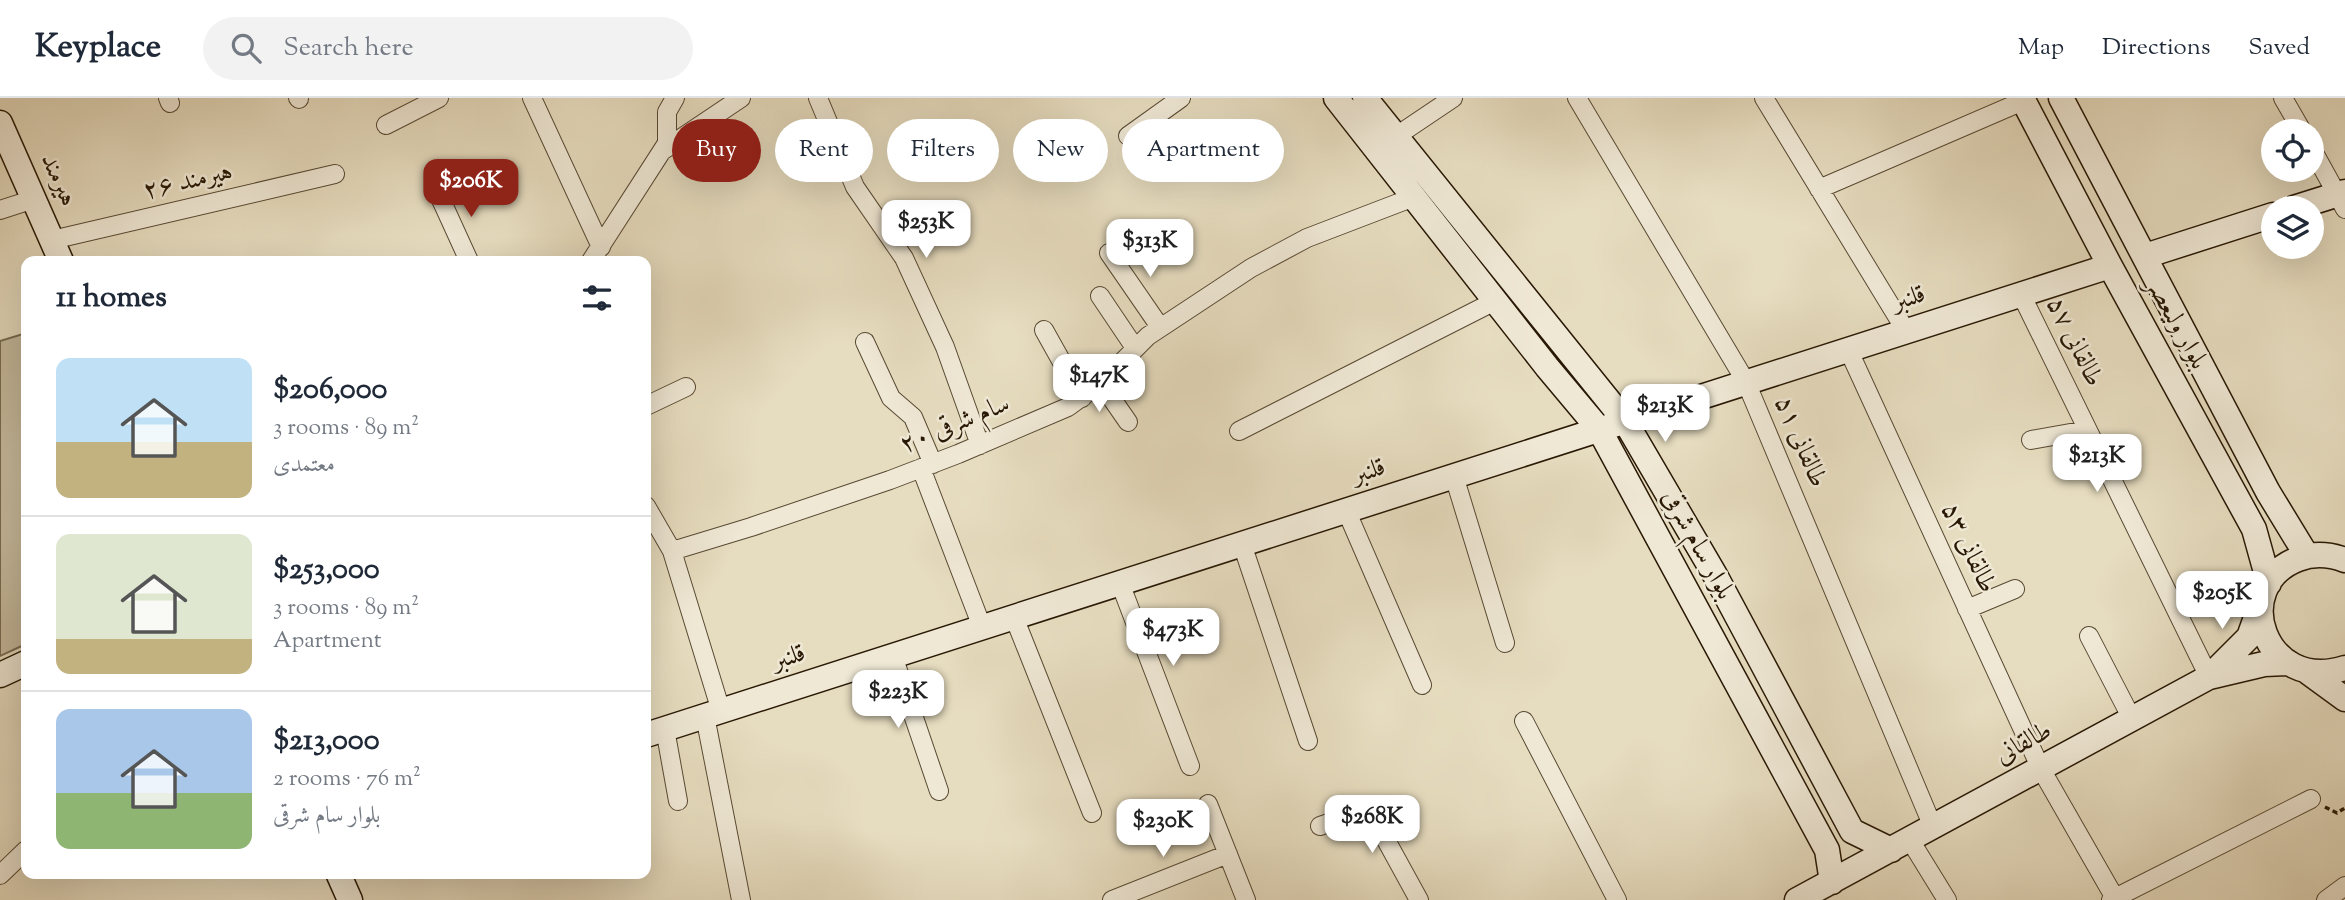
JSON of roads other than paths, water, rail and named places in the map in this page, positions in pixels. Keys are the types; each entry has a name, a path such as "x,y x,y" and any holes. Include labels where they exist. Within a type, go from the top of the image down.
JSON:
{"street":[{"path":"386,125 439,98"},
{"path":"532,98 596,254"},
{"path":"657,98 667,118"},
{"path":"596,254 667,143 667,112 675,98"},
{"path":"662,151 741,98"},
{"path":"818,98 855,187 904,258 946,347 980,445"},
{"path":"1152,119 1181,98"},
{"name":"بلوار سام شرقی","path":"1336,98 1599,429 1826,850 1832,882"},
{"name":"بلوار سام شرقی","path":"1365,98 1625,421 1715,575 1852,831 1901,845"},
{"path":"1395,137 1453,98"},
{"name":"طالقانی ۵۱","path":"1577,98 1746,382 1933,827"},
{"path":"1764,98 1906,331"},
{"name":"بلوار ولیعصر","path":"2061,98 2268,492 2307,556"},
{"path":"2283,98 2295,119"},
{"path":"1819,189 2023,99"},
{"name":"بلوار ولیعصر","path":"2023,99 2110,266 2254,529 2266,592 2261,619 2265,636 2274,651 2345,699"},
{"name":"هیرمند","path":"0,123 57,251"},
{"path":"2324,169 2342,199 2324,202"},
{"name":"هیرمند ۲۶","path":"57,251 335,174"},
{"path":"438,193 467,256"},
{"name":"سام شرقی ۲۰","path":"672,551 751,527 927,466 1068,407 1101,383 1160,327 1281,251 1307,238 1414,197"},
{"path":"0,210 34,199"},
{"path":"2145,256 2261,219"},
{"path":"1109,253 1160,327"},
{"name":"قلنبر","path":"655,732 2110,266"},
{"name":"طالقانی ۵۷","path":"2021,294 2209,677"},
{"path":"1100,296 1135,348"},
{"path":"1239,431 1495,301"},
{"path":"1044,330 1082,398"},
{"path":"865,342 891,398 913,417 982,627"},
{"name":"طالقانی ۵۳","path":"1848,349 2041,769 2114,899"},
{"path":"1101,383 1129,422"},
{"path":"651,404 686,387"},
{"path":"2031,440 2087,430"},
{"path":"1454,476 1505,643"},
{"path":"1346,510 1422,685"},
{"path":"651,515 672,551 713,713 741,900"},
{"path":"1242,544 1308,741"},
{"path":"2209,677 2249,637 2266,592 2279,570 2292,561 2307,556 2342,557"},
{"path":"1120,583 1191,766"},
{"path":"1967,609 2015,589"},
{"path":"1014,617 1092,813"},
{"path":"2089,636 2132,719"},
{"path":"893,656 939,791"},
{"name":"طالقانی","path":"1797,900 2209,677 2264,664 2326,673 2345,668"},
{"path":"0,675 21,665"},
{"path":"1524,722 1617,900"},
{"path":"655,732 678,800"},
{"path":"2114,899 2311,799"},
{"path":"1208,804 1246,900"},
{"path":"1320,826 1369,809 1419,900"},
{"path":"1901,845 1947,900"},
{"path":"1112,900 1228,854"},
{"path":"0,876 21,855"},
{"path":"341,879 350,900"},
{"path":"2326,900 2345,886"}]}
